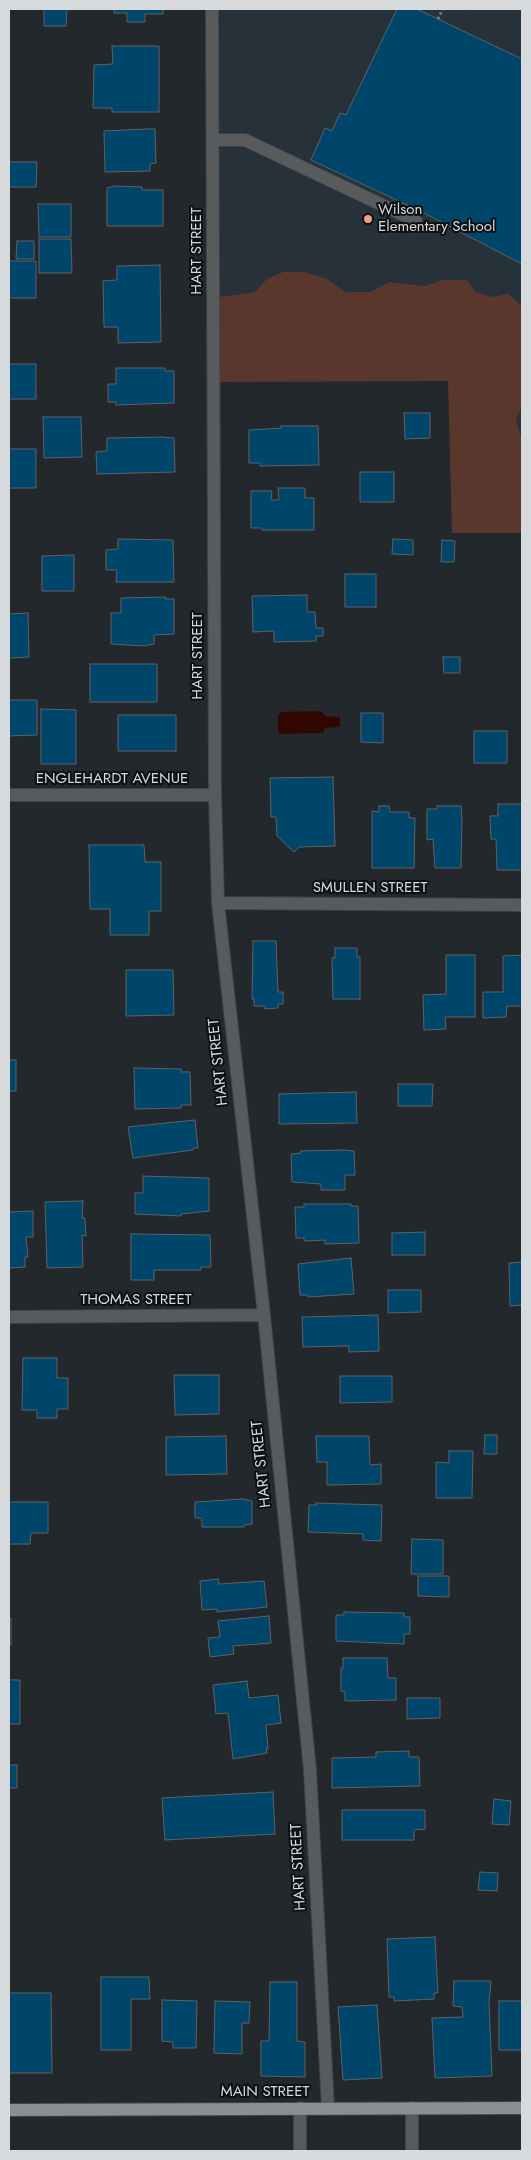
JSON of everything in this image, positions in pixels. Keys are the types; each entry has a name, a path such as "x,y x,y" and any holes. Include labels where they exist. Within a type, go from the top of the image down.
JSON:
{"main road":[{"name":"MAIN STREET","path":"9,2110 522,2108"}],"street":[{"name":"HART STREET","path":"212,9 215,795 218,903 264,1315 310,1770 328,2108"},
{"path":"213,140 245,140 416,221"},
{"name":"ENGLEHARDT AVENUE","path":"9,795 215,795"},
{"name":"SMULLEN STREET","path":"218,903 522,905"},
{"name":"THOMAS STREET","path":"9,1317 264,1315"},
{"path":"300,2108 300,2151"},
{"path":"412,2108 412,2151"}],"path":[{"path":"438,19 443,9"}],"shaded area":[{"name":"Wilson Elementary School","path":"212,9 522,9 522,533 452,533 448,381 214,382"},
{"path":"283,272 305,272 327,279 345,292 371,292 389,282 424,286 443,280 467,280 475,291 492,297 508,294 521,305 522,406 516,420 522,440 522,533 452,533 448,381 214,382 213,298 255,292 267,279"},
{"path":"321,711 325,716 340,717 340,727 325,728 323,733 281,734 278,731 278,715 281,712"}],"building":[{"path":"44,9 67,9 66,26 44,26"},
{"path":"114,9 163,9 163,14 145,14 145,22 127,22 127,13 114,13"},
{"path":"397,9 417,9 522,59 522,264 422,212 311,160 325,128 332,131 340,113 346,115"},
{"path":"112,46 159,46 159,112 112,112 112,108 93,108 94,65 113,64"},
{"path":"155,129 156,163 150,164 150,171 105,172 104,131"},
{"path":"9,162 37,162 36,187 9,187"},
{"path":"115,186 142,187 142,190 163,190 163,226 107,226 107,188"},
{"path":"38,204 71,204 71,237 39,237"},
{"path":"39,239 71,239 72,273 39,273"},
{"path":"17,241 34,241 34,259 16,259"},
{"path":"9,261 36,261 36,298 9,298"},
{"path":"160,265 161,342 118,343 118,327 104,327 103,281 117,280 117,266"},
{"path":"9,364 36,364 36,399 9,399"},
{"path":"116,368 165,368 165,371 174,371 174,403 116,405 116,402 108,402 108,384 116,384"},
{"path":"404,413 430,413 430,438 405,439"},
{"path":"43,417 81,417 82,457 44,458"},
{"path":"281,426 318,426 319,465 260,466 260,463 249,463 249,430 282,428"},
{"path":"107,438 174,438 175,472 97,474 96,452 107,451"},
{"path":"9,449 36,449 36,488 9,488"},
{"path":"360,472 394,472 394,502 360,502"},
{"path":"278,488 305,488 305,498 314,498 314,530 262,530 262,528 251,528 251,491 272,491 271,500 279,500"},
{"path":"118,539 173,540 174,582 116,582 117,570 106,570 106,550 118,549"},
{"path":"393,539 413,540 413,555 392,554"},
{"path":"442,540 455,541 454,562 441,562"},
{"path":"74,555 74,591 42,591 42,556"},
{"path":"345,574 376,574 376,607 345,607"},
{"path":"307,595 307,612 315,612 316,628 323,628 323,636 316,636 316,641 274,642 274,631 253,632 252,596"},
{"path":"165,597 165,599 174,599 174,634 154,635 154,644 144,646 111,644 111,613 121,613 121,598"},
{"path":"28,613 29,657 9,658 9,614"},
{"path":"443,657 460,657 460,673 444,673"},
{"path":"90,664 157,664 157,702 90,702"},
{"path":"9,700 37,700 37,735 9,736"},
{"path":"41,709 76,710 76,764 41,764"},
{"path":"361,713 383,713 383,743 361,742"},
{"path":"118,715 176,715 176,751 118,751"},
{"path":"474,731 507,731 507,763 474,763"},
{"path":"333,777 335,846 299,847 294,852 277,836 276,817 271,817 270,778"},
{"path":"498,804 522,804 522,870 497,870 496,839 491,839 490,816 498,816"},
{"path":"379,806 389,806 390,812 409,812 409,818 415,818 414,868 372,868 372,811 379,812"},
{"path":"437,806 461,806 461,868 435,868 433,839 427,840 427,809 437,809"},
{"path":"89,845 144,845 145,862 161,862 161,911 149,911 149,935 110,935 110,909 90,909"},
{"path":"253,941 276,941 278,992 283,992 283,1004 278,1004 278,1008 265,1009 265,1006 254,1006 254,999 252,999"},
{"path":"335,948 357,948 357,957 360,957 360,999 333,999 332,958 335,958"},
{"path":"446,955 475,955 475,1017 445,1017 446,1029 424,1030 423,995 446,994"},
{"path":"522,955 522,1006 507,1006 506,1017 483,1018 483,992 503,992 503,956"},
{"path":"126,970 173,970 174,1015 126,1016"},
{"path":"9,1060 16,1060 16,1091 9,1091"},
{"path":"134,1068 181,1069 181,1072 190,1072 191,1105 181,1105 181,1108 135,1109"},
{"path":"398,1084 433,1084 432,1106 398,1106"},
{"path":"356,1092 357,1123 279,1124 279,1094"},
{"path":"195,1120 198,1148 133,1158 128,1127"},
{"path":"300,1151 354,1151 355,1175 345,1175 345,1190 321,1190 321,1184 292,1182 291,1154 301,1153"},
{"path":"143,1176 209,1178 209,1211 181,1214 181,1216 135,1214 135,1193 143,1193"},
{"path":"83,1201 82,1218 85,1218 86,1236 82,1235 83,1267 47,1268 45,1202"},
{"path":"304,1204 351,1204 351,1206 358,1206 359,1243 325,1244 325,1240 304,1241 304,1238 296,1238 295,1207 304,1207"},
{"path":"33,1211 33,1237 26,1237 28,1257 25,1257 25,1267 9,1268 9,1212"},
{"path":"425,1232 425,1255 392,1255 392,1233"},
{"path":"131,1234 210,1235 211,1267 201,1267 201,1270 154,1270 154,1280 131,1280"},
{"path":"351,1258 354,1294 308,1297 308,1295 300,1295 298,1264"},
{"path":"522,1262 522,1305 510,1306 509,1263"},
{"path":"388,1290 421,1290 421,1312 388,1313"},
{"path":"378,1315 379,1351 349,1352 349,1346 303,1347 302,1317"},
{"path":"23,1358 57,1358 57,1378 68,1378 68,1409 57,1409 57,1418 37,1418 37,1410 22,1410"},
{"path":"174,1375 219,1375 219,1414 175,1415"},
{"path":"340,1376 392,1376 392,1402 340,1403"},
{"path":"485,1435 497,1435 497,1454 484,1454"},
{"path":"226,1436 227,1474 166,1475 166,1437"},
{"path":"316,1436 369,1436 370,1465 381,1464 381,1484 327,1485 327,1462 317,1462"},
{"path":"449,1451 473,1451 472,1498 436,1498 436,1462 449,1463"},
{"path":"243,1499 252,1501 252,1524 244,1525 244,1527 202,1527 202,1518 195,1518 195,1502"},
{"path":"9,1502 48,1502 48,1533 31,1533 30,1544 9,1544"},
{"path":"316,1503 382,1505 381,1541 363,1540 363,1534 308,1532 309,1505 317,1505"},
{"path":"412,1539 443,1540 443,1574 411,1574"},
{"path":"418,1576 449,1576 449,1597 418,1596"},
{"path":"218,1579 219,1584 264,1581 267,1607 217,1612 217,1609 202,1610 200,1581"},
{"path":"344,1612 404,1613 404,1617 410,1617 410,1634 404,1634 404,1644 336,1641 336,1615 344,1615"},
{"path":"269,1616 271,1643 233,1646 234,1654 210,1657 208,1638 220,1637 218,1621"},
{"path":"9,1618 11,1618 11,1645 9,1645"},
{"path":"343,1658 387,1658 388,1678 396,1678 396,1700 345,1701 345,1692 341,1691"},
{"path":"9,1680 20,1680 20,1724 9,1724"},
{"path":"247,1681 249,1698 278,1695 281,1723 266,1725 267,1753 233,1759 228,1713 216,1714 213,1685"},
{"path":"407,1698 440,1698 440,1718 407,1719"},
{"path":"409,1751 409,1757 419,1757 420,1786 332,1788 332,1758 376,1757 376,1752"},
{"path":"9,1765 17,1765 17,1788 9,1788"},
{"path":"273,1792 275,1834 165,1840 162,1798"},
{"path":"494,1799 511,1801 509,1825 492,1824"},
{"path":"342,1810 425,1810 425,1829 414,1830 414,1840 342,1840"},
{"path":"480,1872 498,1873 497,1891 478,1890"},
{"path":"435,1937 438,1993 434,1993 434,1999 394,2001 394,1997 389,1997 387,1939"},
{"path":"101,1977 149,1977 150,1999 131,1999 131,2050 101,2050"},
{"path":"454,1981 491,1981 489,2003 492,2076 435,2078 432,2018 463,2017 462,2007 453,2006"},
{"path":"270,1982 297,1982 297,2041 305,2042 305,2077 261,2076 261,2041 269,2041"},
{"path":"9,1993 51,1993 52,2073 9,2073"},
{"path":"162,2000 197,2001 196,2048 173,2048 173,2042 162,2041"},
{"path":"215,2001 250,2002 249,2023 242,2023 242,2054 214,2053"},
{"path":"499,2001 522,2001 522,2050 499,2050"},
{"path":"377,2005 382,2078 343,2080 338,2007"}],"place":[{"name":"Wilson Elementary School","path":"368,219"}]}
